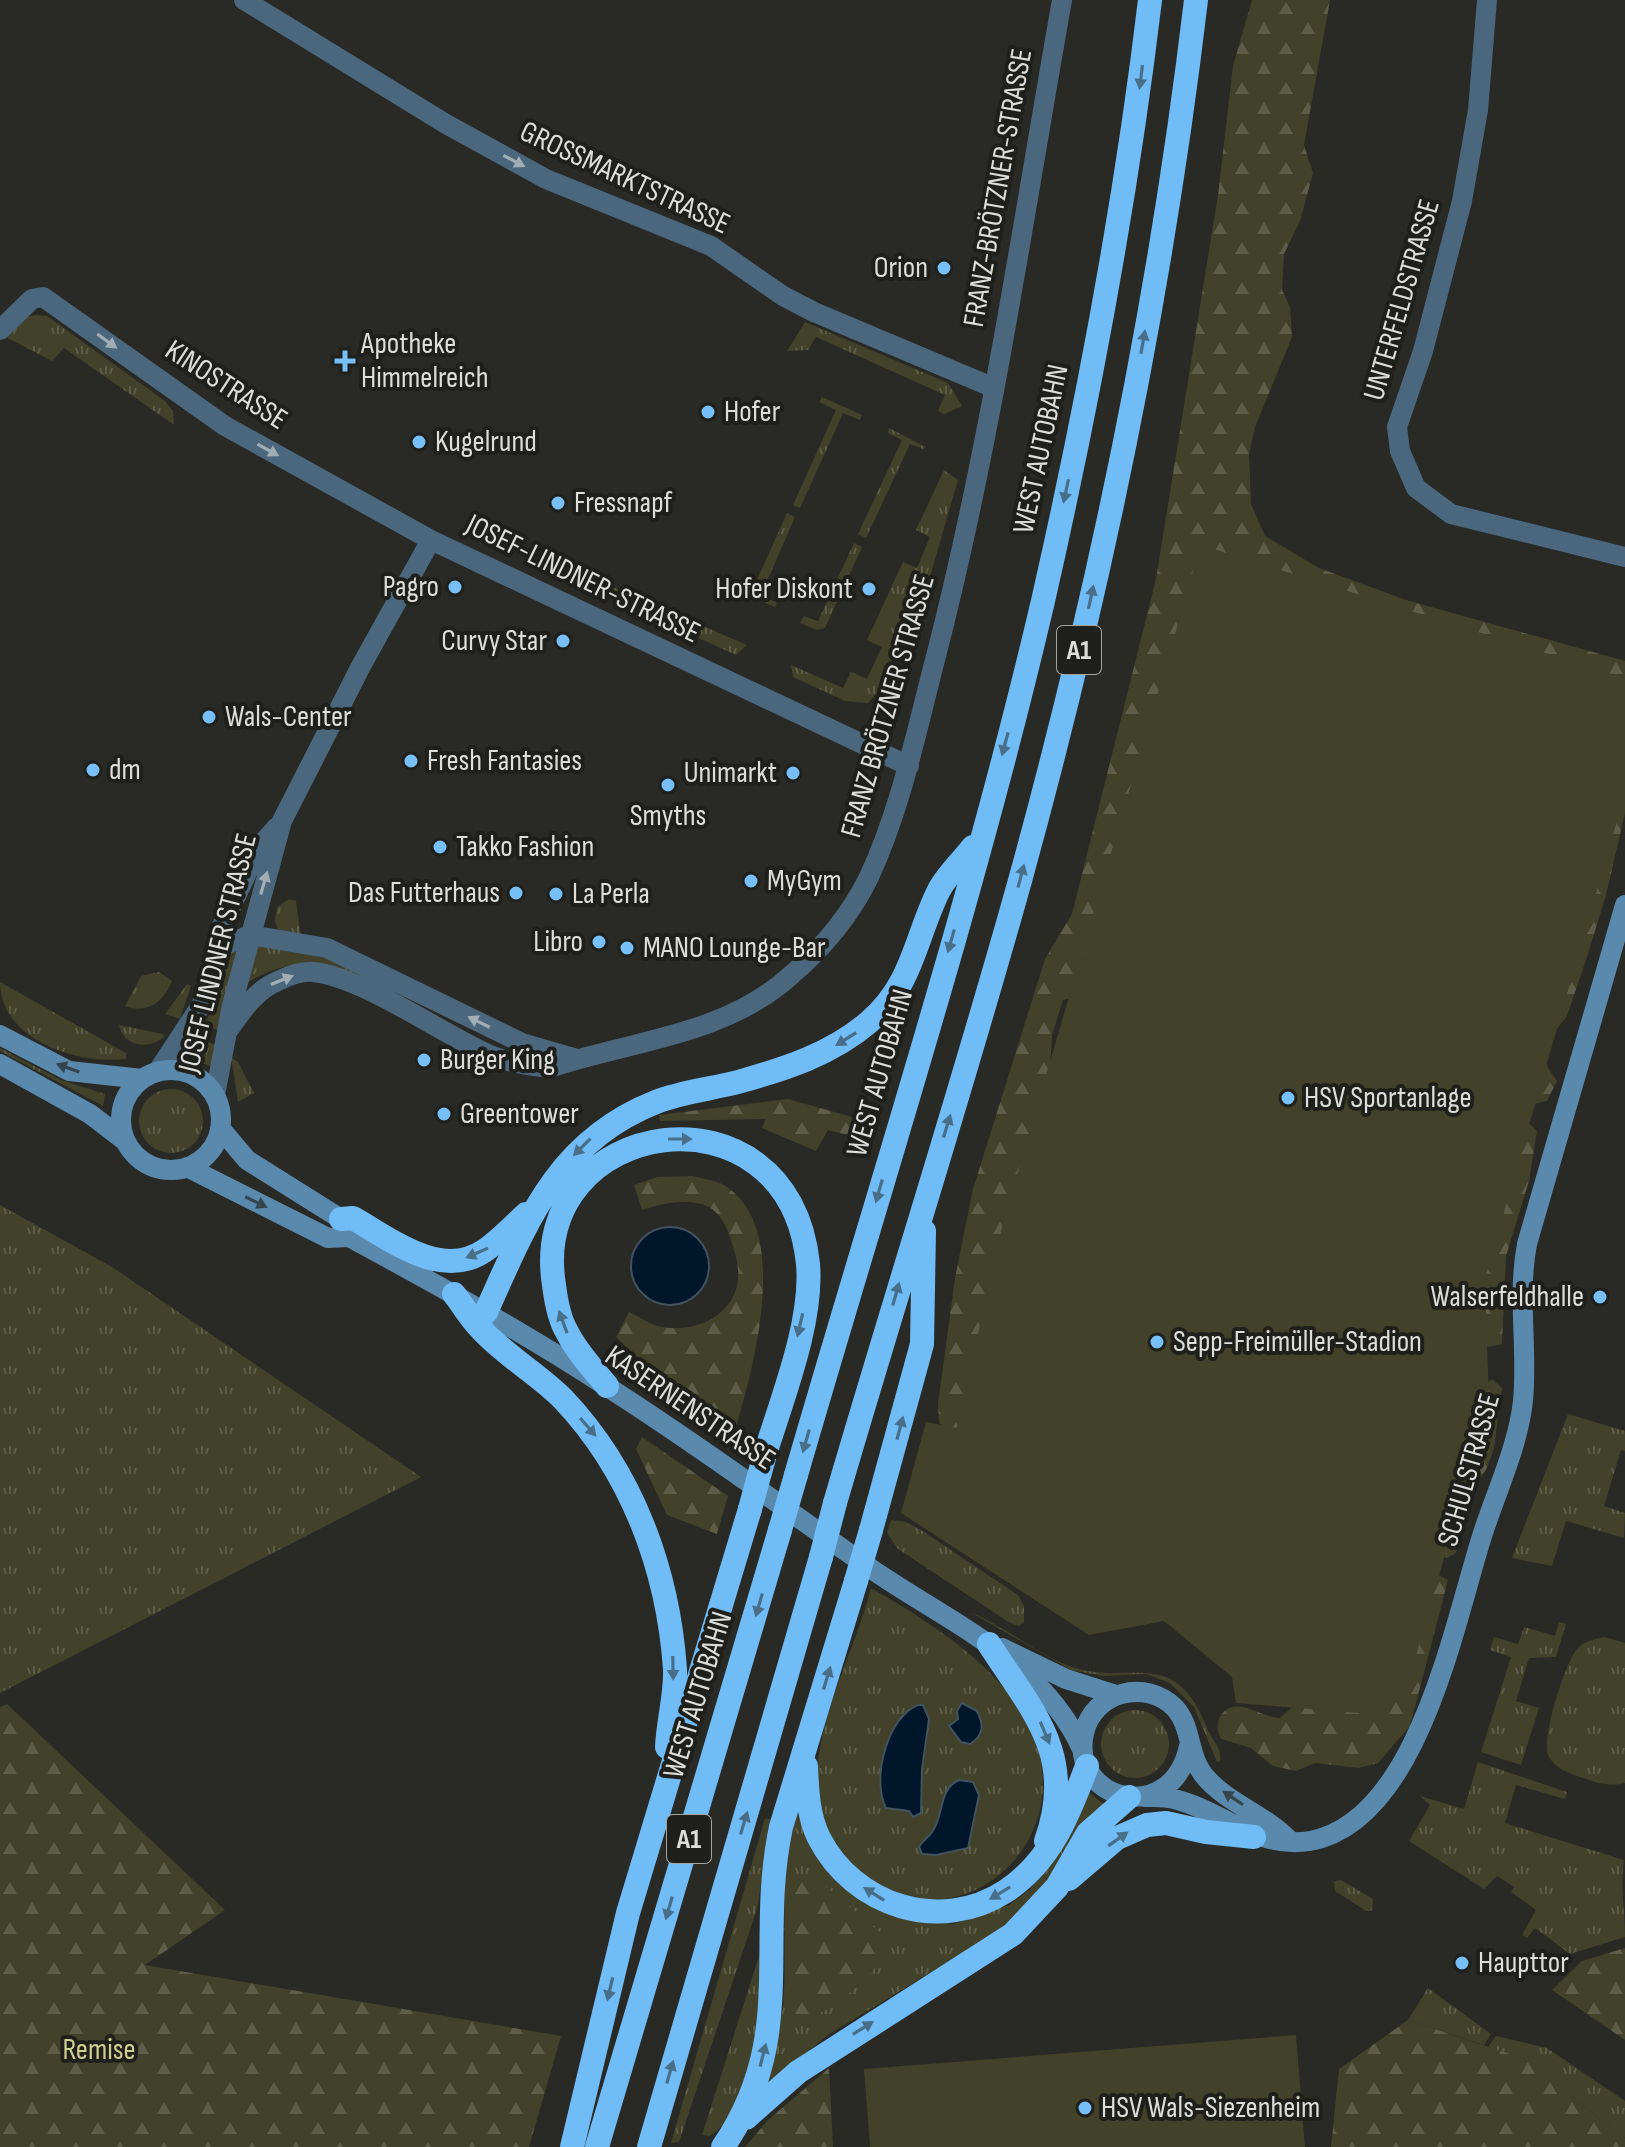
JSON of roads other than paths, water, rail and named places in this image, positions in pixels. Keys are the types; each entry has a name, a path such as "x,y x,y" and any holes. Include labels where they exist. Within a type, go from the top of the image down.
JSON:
{"highway":[{"name":"WEST AUTOBAHN","path":"597,2147 980,839 1042,603 1082,415 1129,154 1150,0"},
{"name":"A1","path":"649,2147 1021,876 1082,636 1129,421 1156,270 1196,0"},
{"path":"345,1228 353,1218 433,1260 459,1260 483,1253 537,1204 584,1143 609,1124 659,1101 776,1071 815,1056 848,1038 872,1020 905,982 940,887 980,839"},
{"path":"572,2147 628,1913 750,1509 807,1297 804,1238 793,1208 776,1183 752,1160 720,1143 680,1137 635,1145 601,1164 571,1196 554,1233 551,1266 557,1302 566,1331 607,1386"},
{"path":"729,2137 754,2093 770,2026 774,1983 773,1863 922,1344 924,1200"},
{"path":"486,1312 537,1204"},
{"path":"454,1294 481,1329 560,1396 595,1434 629,1491 659,1573 671,1635 675,1673 668,1728 667,1781"},
{"path":"989,1644 1033,1706 1052,1749 1057,1783 1050,1832 1041,1855"},
{"path":"804,1753 810,1812 831,1858 872,1894 898,1907 947,1912 981,1904 1005,1891 1041,1855 1065,1825 1085,1757"},
{"path":"1057,1887 1088,1833 1136,1797"},
{"path":"729,2137 798,2072 1013,1934 1057,1887 1117,1838 1147,1825 1166,1823 1206,1832 1254,1837"}],"main road":[{"name":"SCHULSTRASSE","path":"1289,1840 1307,1841 1326,1836 1379,1798 1410,1753 1430,1708 1517,1430 1524,1379 1520,1288 1527,1244 1625,905"},
{"path":"0,1020 5,1038 69,1071 150,1075 180,1070 194,1075 215,1095 220,1128 209,1153 187,1167 172,1170 144,1162 124,1140 90,1114 0,1064"},
{"path":"124,1140 120,1123 122,1106 130,1091 150,1075"},
{"name":"KASERNENSTRASSE","path":"220,1128 247,1160 345,1228 607,1386 877,1573 989,1644 1046,1692 1071,1725 1085,1757 1104,1787 1136,1797 1173,1798 1254,1837 1289,1840"},
{"name":"KASERNENSTRASSE","path":"187,1167 328,1238 345,1228"},
{"name":"KASERNENSTRASSE","path":"989,1644 1018,1653 1066,1679 1116,1695 1142,1691 1166,1701 1183,1720 1189,1746 1207,1780 1271,1821 1289,1840"},
{"path":"1085,1757 1090,1716 1116,1695"},
{"path":"1136,1797 1161,1791 1175,1779 1185,1763 1189,1746"}],"street":[{"name":"GROSSMARKTSTRASSE","path":"244,0 446,124 546,179 711,246 783,296 814,312 992,387"},
{"name":"FRANZ-BRÖTZNER-STRASSE","path":"992,387 1062,0"},
{"name":"UNTERFELDSTRASSE","path":"1487,0 1478,110 1462,201 1423,351 1397,427 1400,451 1416,488 1451,514 1625,557"},
{"name":"KINOSTRASSE","path":"0,330 32,299 43,297 225,426 431,540"},
{"name":"FRANZ BRÖTZNER STRASSE","path":"227,1032 253,997 264,989 274,982 311,972 336,978 381,998 504,1060 549,1068 696,1027 752,1003 787,980 826,942 848,913 874,865 909,766 956,580 992,387"},
{"name":"JOSEF-LINDNER-STRASSE","path":"282,821 361,666 431,540 909,766"},
{"name":"JOSEF LINDNER STRASSE","path":"215,1095 250,935 282,821"},
{"name":"JOSEF LINDNER STRASSE","path":"150,1075 202,1004 221,928 233,899 259,847 282,821"},
{"name":"FRANZ BRÖTZNER STRASSE","path":"250,935 327,948 522,1043 577,1058"},
{"path":"214,961 225,945 250,935"}],"water":[{"path":"662,1227 678,1227 692,1233 703,1244 709,1266 703,1288 692,1299 678,1305 662,1305 648,1299 637,1288 631,1274 631,1258 637,1244 648,1233"},
{"path":"962,1703 977,1711 981,1721 980,1733 970,1744 961,1742 949,1726 958,1719 957,1711"},
{"path":"923,1705 929,1719 922,1769 921,1813 913,1817 909,1811 886,1808 880,1782 890,1735 907,1712"},
{"path":"959,1780 973,1782 979,1795 968,1848 936,1855 922,1854 919,1847 936,1826 944,1796"}],"place":[{"name":"Orion","path":"944,268"},
{"name":"Apotheke Himmelreich","path":"345,361"},
{"name":"Hofer","path":"708,412"},
{"name":"Kugelrund","path":"419,442"},
{"name":"Fressnapf","path":"558,503"},
{"name":"Pagro","path":"455,587"},
{"name":"Hofer Diskont","path":"869,589"},
{"name":"Curvy Star","path":"563,641"},
{"name":"Wals-Center","path":"209,717"},
{"name":"Fresh Fantasies","path":"411,761"},
{"name":"dm","path":"93,770"},
{"name":"Unimarkt","path":"793,773"},
{"name":"Smyths","path":"668,785"},
{"name":"Takko Fashion","path":"440,847"},
{"name":"MyGym","path":"751,881"},
{"name":"Das Futterhaus","path":"516,893"},
{"name":"La Perla","path":"556,894"},
{"name":"Libro","path":"599,942"},
{"name":"MANO Lounge-Bar","path":"627,948"},
{"name":"Burger King","path":"424,1060"},
{"name":"HSV Sportanlage","path":"1288,1098"},
{"name":"Greentower","path":"444,1114"},
{"name":"Walserfeldhalle","path":"1600,1297"},
{"name":"Sepp-Freimüller-Stadion","path":"1157,1342"},
{"name":"Haupttor","path":"1462,1963"},
{"name":"HSV Wals-Siezenheim","path":"1085,2108"}],"park label":[{"name":"Remise","path":"99,2050"}]}
